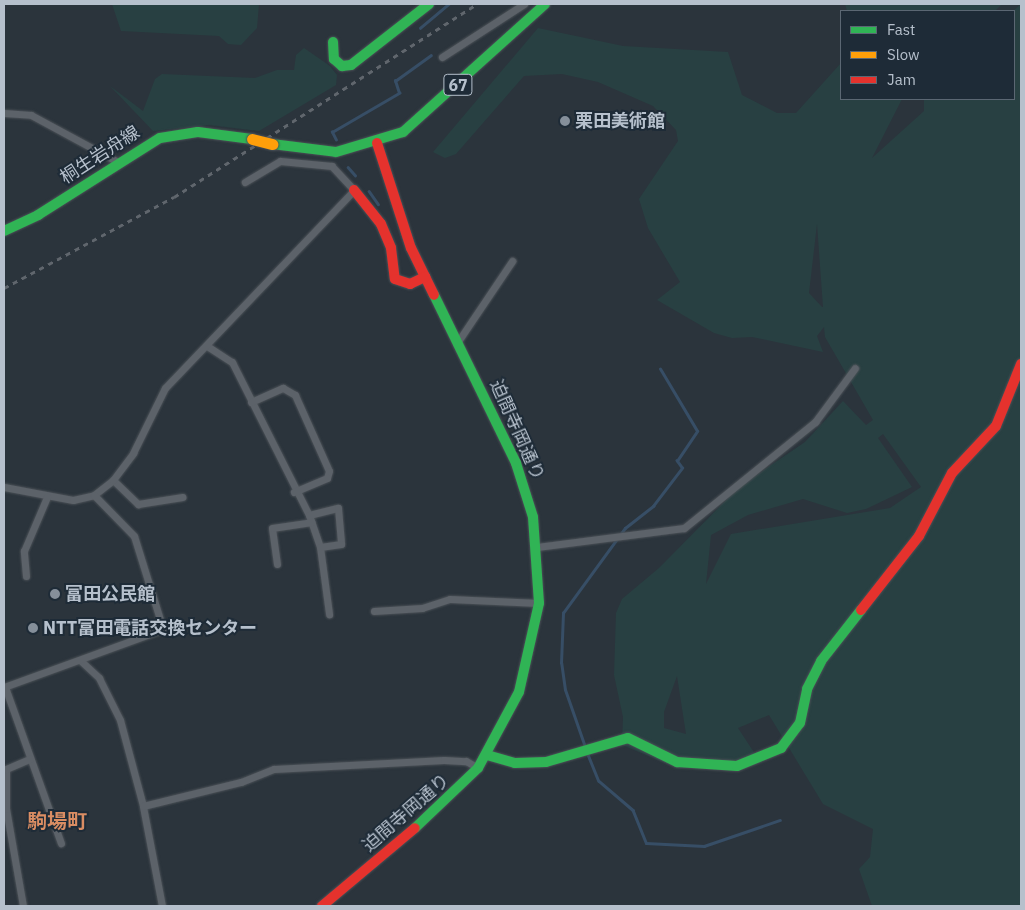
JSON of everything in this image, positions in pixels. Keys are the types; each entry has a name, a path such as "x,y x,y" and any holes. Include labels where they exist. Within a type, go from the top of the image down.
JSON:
{"street":[{"path":"333,42 334,59 342,66 350,65 429,4"},
{"path":"442,57 524,4"},
{"name":"67","path":"377,144 416,123 545,4"},
{"path":"4,113 31,115 118,162"},
{"name":"桐生岩舟線","path":"4,231 53,206 147,144 176,133 252,139 272,144 336,152 377,144"},
{"name":"迫間寺岡通り","path":"322,906 428,820 478,768 487,755 519,692 539,603 537,548 516,463 425,277 377,144"},
{"path":"245,182 280,161 332,166 382,224 391,248 395,280 410,284 425,277"},
{"path":"4,487 48,497 73,500 94,495 113,480 133,453 165,388 354,190"},
{"path":"457,343 512,261"},
{"path":"207,346 232,362 294,492 310,519 320,547 329,614"},
{"path":"487,755 515,763 546,762 628,738 677,762 737,766 782,748 800,723 807,689 821,661 919,536 952,473 996,426 1021,364"},
{"path":"537,548 604,537 684,528 694,521 729,487 814,422 856,368"},
{"path":"251,402 283,388 295,395 329,471 327,478 294,492"},
{"path":"113,480 138,504 182,497"},
{"path":"61,843 4,687 164,629 134,536 94,495"},
{"path":"26,576 24,551 48,497"},
{"path":"277,564 272,528 310,519 338,508 341,544 320,547"},
{"path":"374,611 422,608 450,600 539,603"},
{"path":"81,660 99,678 120,720 143,806 162,906"},
{"path":"23,906 6,809 5,769 30,759"},
{"path":"143,806 241,782 274,769 444,760 466,761 478,768"}],"green space":[{"path":"112,4 259,4 257,28 241,45 228,44 219,36 121,31"},
{"path":"845,4 1002,4 996,10 847,10"},
{"path":"1021,4 1021,906 872,906 859,869 870,857 873,829 823,804 769,715 738,728 757,757 680,769 622,745 623,717 614,675 616,613 622,599 659,568 739,487 805,442 843,401 866,425 873,420 825,337 824,327 817,336 823,352 752,337 732,338 714,333 657,300 680,282 648,228 639,199 678,141 676,130 653,106 598,82 562,74 524,76 456,154 445,158 433,152 538,28 623,46 728,52 742,95 777,113 796,113 840,64 840,100 901,100 872,158 924,111 924,100 1015,100 1014,10","holes":["817,224 823,307 809,293","883,434 921,487 890,508 731,534 706,584 711,535 748,515 803,499 847,513 866,509 912,487 878,438","677,676 686,734 664,728 664,712"]},
{"path":"304,48 330,66 337,75 336,85 259,131 209,125 153,131 110,86 143,111 155,79 162,74 255,78 277,70 294,70 296,55"}],"waterway":[{"path":"420,28 449,4"},
{"path":"336,140 332,132 399,93 395,81 431,55"},
{"path":"348,167 355,175"},
{"path":"369,191 378,204"},
{"path":"585,747 565,690 561,663 563,613 625,528 653,506 682,468 677,461 697,431 660,369"},
{"path":"587,752 599,781 633,810 646,843 704,846 780,820"}],"railway":[{"path":"4,288 174,197 477,4"}],"traffic: fast":[{"path":"333,42 334,59 342,66 351,65 429,4"},
{"path":"272,144 336,152 403,132 545,4"},
{"path":"4,231 38,215 160,138 198,132 252,139"},
{"path":"415,828 478,768 519,692 539,603 533,517 516,463 434,295"},
{"path":"487,755 515,763 546,762 628,738 677,762 737,766 781,748 800,723 807,689 821,661 861,610"}],"traffic: jam":[{"path":"377,143 411,248 434,295"},
{"path":"354,190 381,224 391,248 395,279 410,284 425,277"},
{"path":"861,610 919,536 952,473 996,426 1021,364"},
{"path":"322,906 415,828"}],"traffic: slow":[{"path":"252,139 272,144"}],"place":[{"name":"栗田美術館","path":"565,121"},
{"name":"富田公民館","path":"55,594"},
{"name":"NTT富田電話交換センター","path":"33,628"}],"district":[{"name":"駒場町","path":"57,820"}]}
